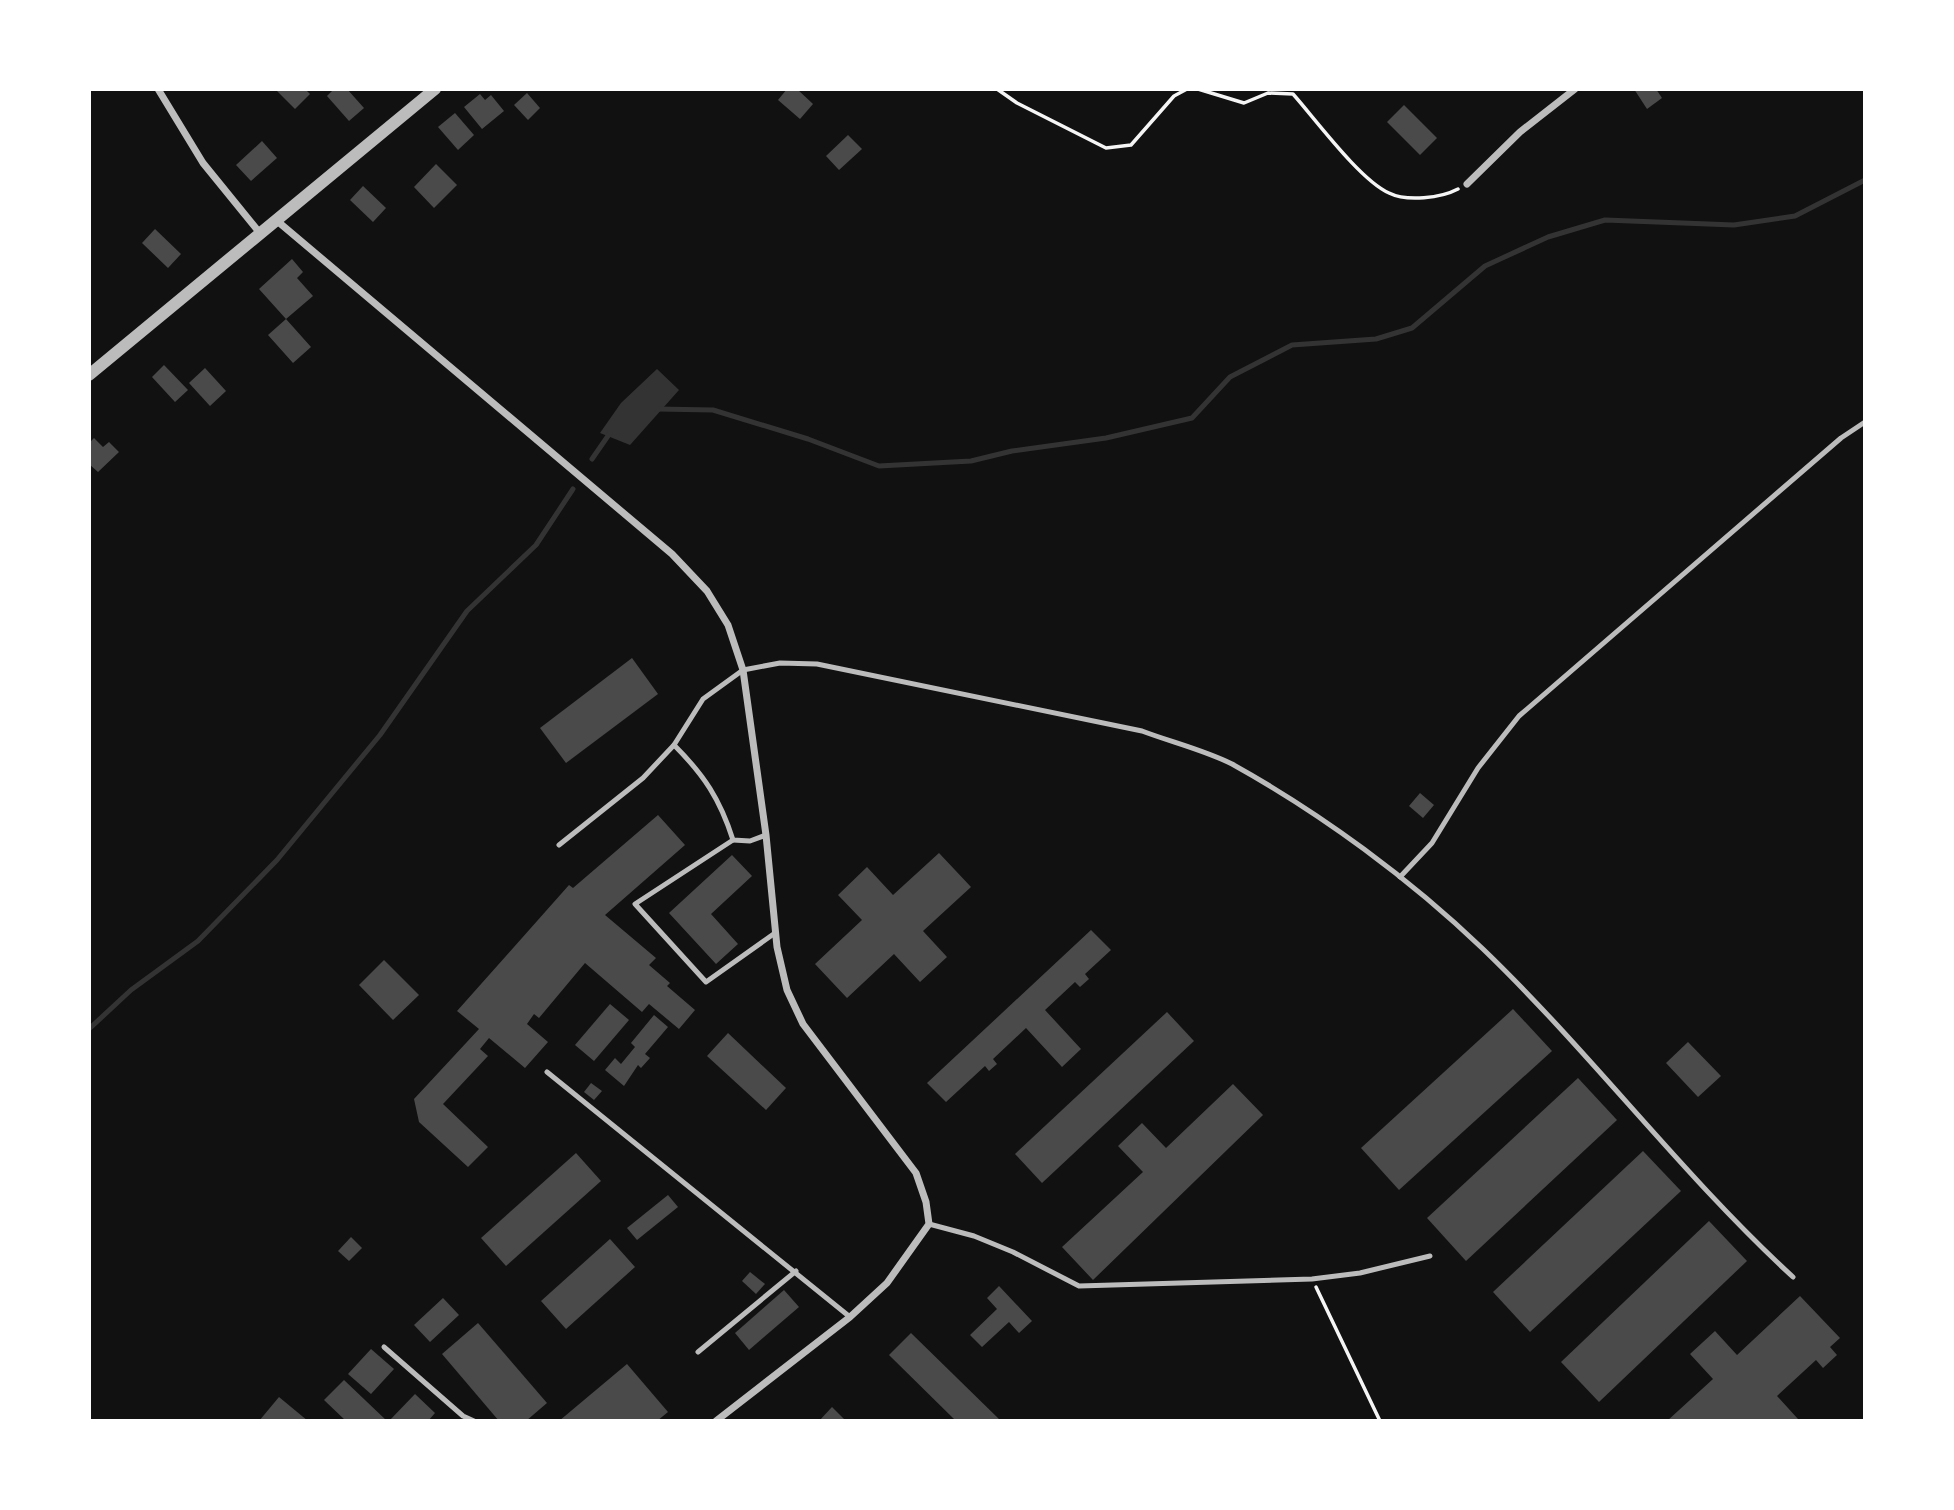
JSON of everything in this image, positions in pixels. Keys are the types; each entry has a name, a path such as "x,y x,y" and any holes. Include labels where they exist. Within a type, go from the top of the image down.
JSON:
{"street":[{"path":"158,89 203,163 259,232"},
{"path":"89,374 435,89"},
{"path":"1467,184 1520,132 1575,89"},
{"path":"274,219 672,554 707,591 728,625 743,670 748,722 766,835 775,933 787,990 803,1024 916,1173 926,1202 929,1224 887,1283 850,1317 716,1421"}],"lane":[{"path":"1400,877 1432,843 1478,768 1519,716 1841,438 1865,422"},
{"path":"559,845 643,778 674,744 703,699 743,670 780,663 817,664 1142,731 1230,763 1305,810 1400,877 1483,950 1793,1277"},
{"path":"674,744 697,768 721,804 733,840"},
{"path":"766,835 750,841 733,840 635,904 706,982 775,933"},
{"path":"547,1072 850,1317"},
{"path":"929,1224 974,1236 1013,1252 1079,1286 1312,1279 1360,1273 1430,1256"},
{"path":"698,1352 796,1271"},
{"path":"384,1348 463,1416 474,1421"}],"path":[{"path":"996,89 1017,103 1106,148 1131,145 1174,96 1187,89"},
{"path":"1198,89 1244,103 1268,93 1293,94 1374,184 1391,194 1417,198 1452,192 1467,184"},
{"path":"1312,1279 1380,1421"}],"shaded area":[{"path":"657,369 679,390 630,445 600,433 621,403"}],"building":[{"path":"275,89 305,89 310,94 295,109"},
{"path":"334,89 347,89 364,108 349,121 327,96"},
{"path":"787,89 797,89 813,104 800,119 778,100"},
{"path":"1634,89 1656,89 1662,98 1647,109"},
{"path":"527,93 540,108 528,120 514,105"},
{"path":"480,94 485,100 491,95 504,111 482,129 464,107"},
{"path":"1404,105 1437,138 1420,155 1387,122"},
{"path":"455,113 474,135 458,150 438,127"},
{"path":"848,135 862,149 839,170 826,156"},
{"path":"262,141 277,158 251,181 236,165"},
{"path":"436,164 457,185 434,208 414,187"},
{"path":"363,186 386,208 373,222 350,200"},
{"path":"155,229 181,254 168,268 142,243"},
{"path":"292,259 303,272 297,278 313,296 286,319 259,289"},
{"path":"286,319 311,347 293,363 268,335"},
{"path":"164,365 188,390 175,402 152,377"},
{"path":"205,368 226,391 210,406 189,383"},
{"path":"94,438 103,447 109,442 119,452 98,472 89,464 89,443"},
{"path":"632,658 658,694 566,763 540,728"},
{"path":"1420,793 1434,805 1423,818 1409,806"},
{"path":"658,815 685,845 605,915 656,958 649,965 670,983 667,986 695,1010 679,1029 649,1004 642,1012 585,963 539,1018 534,1014 527,1024 548,1042 525,1068 489,1038 480,1049 488,1056 443,1104 488,1147 468,1167 419,1122 414,1099 479,1029 457,1011 569,885 573,888"},
{"path":"939,853 971,887 923,931 947,957 920,982 894,954 847,998 815,964 862,920 838,895 867,867 893,895"},
{"path":"732,855 752,876 711,914 738,944 716,964 669,913"},
{"path":"1091,930 1111,950 1085,974 1089,979 1080,987 1075,982 1045,1010 1081,1049 1062,1067 1026,1028 993,1059 997,1064 989,1071 985,1066 946,1102 927,1083"},
{"path":"384,960 419,995 393,1020 359,985"},
{"path":"610,1004 629,1020 594,1061 575,1045"},
{"path":"1513,1009 1552,1051 1399,1190 1361,1148"},
{"path":"1167,1012 1194,1041 1042,1183 1015,1154"},
{"path":"654,1015 668,1027 645,1054 650,1058 641,1068 638,1065 624,1086 605,1070 615,1058 621,1064 635,1047 631,1043"},
{"path":"728,1033 786,1088 766,1110 707,1056"},
{"path":"1688,1042 1721,1076 1698,1097 1666,1063"},
{"path":"1578,1078 1617,1120 1466,1261 1427,1218"},
{"path":"591,1083 602,1091 594,1100 584,1092"},
{"path":"1233,1084 1263,1115 1093,1280 1062,1247 1143,1172 1118,1146 1142,1123 1166,1148"},
{"path":"1643,1151 1681,1191 1530,1332 1493,1292"},
{"path":"576,1153 601,1181 506,1266 481,1238"},
{"path":"668,1195 678,1207 637,1240 627,1228"},
{"path":"1709,1221 1747,1261 1599,1402 1561,1362"},
{"path":"351,1237 362,1248 349,1261 338,1251"},
{"path":"610,1239 635,1267 566,1329 541,1301"},
{"path":"750,1272 765,1284 756,1294 742,1281"},
{"path":"999,1286 1032,1321 1019,1333 1009,1322 982,1347 970,1335 997,1309 987,1298"},
{"path":"784,1290 799,1307 749,1350 735,1333"},
{"path":"1800,1296 1840,1338 1830,1347 1837,1355 1823,1368 1816,1360 1777,1396 1798,1419 1667,1421 1713,1379 1690,1354 1715,1331 1737,1355"},
{"path":"443,1298 459,1315 430,1342 414,1325"},
{"path":"478,1323 547,1403 526,1421 499,1421 442,1354"},
{"path":"911,1333 1001,1421 956,1421 889,1355"},
{"path":"371,1349 394,1369 371,1394 348,1374"},
{"path":"627,1364 668,1412 657,1421 559,1421"},
{"path":"344,1380 387,1421 346,1421 324,1400"},
{"path":"415,1394 435,1413 428,1421 389,1421"},
{"path":"279,1397 308,1421 259,1421"},
{"path":"832,1407 846,1421 819,1421"}],"waterway":[{"path":"657,409 713,410 808,439 879,466 971,461 1012,451 1106,438 1192,418 1230,377 1292,345 1376,339 1412,328 1485,266 1548,237 1605,220 1734,225 1795,216 1865,180"},
{"path":"592,459 610,433"},
{"path":"89,1029 131,990 198,941 277,860 380,735 467,611 536,545 573,489"}]}
